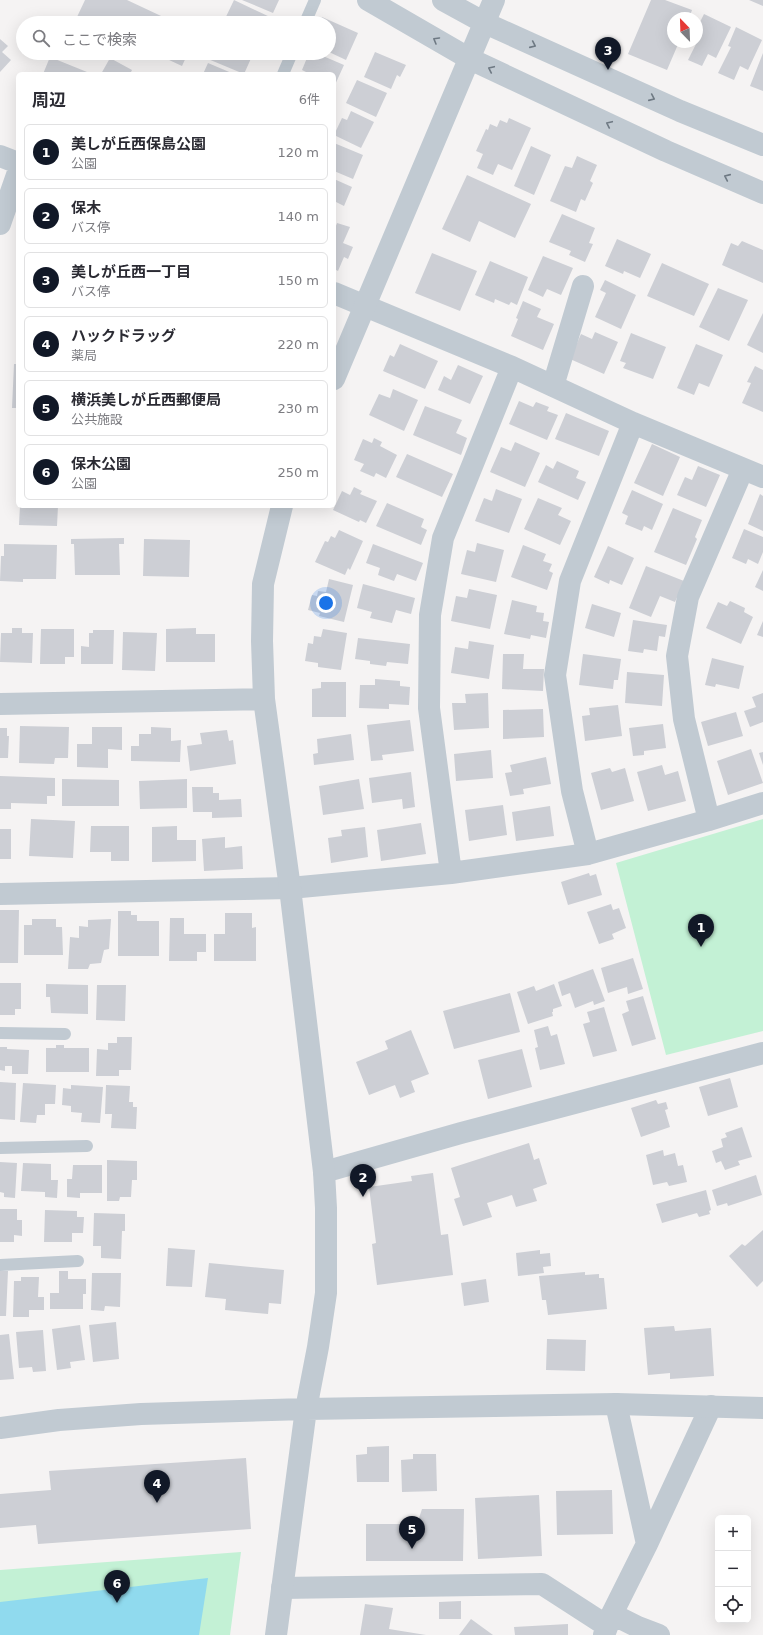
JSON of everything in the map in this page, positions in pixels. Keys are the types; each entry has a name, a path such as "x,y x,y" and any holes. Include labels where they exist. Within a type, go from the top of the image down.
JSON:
{"street":[{"path":"368,0 470,59 666,150 763,193"},
{"path":"443,0 485,23 680,111 763,145"},
{"path":"336,374 494,0"},
{"path":"0,156 16,162"},
{"path":"0,224 16,178"},
{"path":"553,386 583,286"},
{"path":"336,294 512,367 633,423 763,477"},
{"path":"451,873 429,708 430,615 443,538 512,367"},
{"path":"588,854 572,791 555,675 570,581 633,423"},
{"path":"709,820 684,719 677,656 688,597 743,469"},
{"path":"276,1635 306,1409 326,1293 326,1208 324,1172 290,888 264,699 262,641 263,584 282,508"},
{"path":"0,704 264,699"},
{"path":"0,894 290,888 451,873 588,854 709,820 763,803"},
{"path":"324,1172 461,1133 763,1053"},
{"path":"616,1404 647,1544"},
{"path":"0,1428 59,1420 141,1414 306,1409 616,1404 763,1408"},
{"path":"607,1625 647,1544 711,1406"},
{"path":"282,1588 542,1584 607,1625 638,1628 658,1635"}],"lane":[{"path":"308,16 315,0"},
{"path":"284,72 289,60"},
{"path":"0,1033 65,1034"},
{"path":"0,1148 87,1146"},
{"path":"0,1265 78,1261"}],"green space":[{"path":"763,819 763,1031 666,1055 616,863"},
{"path":"241,1552 230,1635 0,1635 0,1570"}],"water":[{"path":"208,1578 199,1635 0,1635 0,1602"}],"building":[{"path":"85,0 127,0 161,16 77,16"},
{"path":"234,0 268,16 226,16"},
{"path":"242,0 279,0 273,13"},
{"path":"651,0 665,0 692,10 691,12 667,12 667,48 676,48 667,70 628,54"},
{"path":"749,0 763,0 763,6"},
{"path":"704,14 731,27 716,58 708,54 702,66 688,60 694,48 703,48"},
{"path":"336,23 358,33 346,60 336,55"},
{"path":"736,27 762,40 748,70 740,66 734,80 718,73 731,47 728,46"},
{"path":"0,39 8,46 2,52 11,60 0,72"},
{"path":"375,52 406,65 400,77 397,75 391,89 364,77"},
{"path":"763,53 763,91 750,86"},
{"path":"49,60 57,60 87,72 44,72"},
{"path":"109,60 114,60 132,70 131,72 102,72"},
{"path":"169,60 185,60 182,66"},
{"path":"210,60 250,60 245,72 239,72"},
{"path":"306,60 332,60 344,65 336,83 336,72 306,72 302,70"},
{"path":"208,63 229,72 204,72"},
{"path":"357,80 387,93 376,117 346,103"},
{"path":"351,111 374,122 361,148 336,136 336,131 342,118 347,120"},
{"path":"509,118 531,128 512,170 498,164 493,175 477,168 483,154 476,151 486,129 488,130 490,124 497,127 500,120 507,123"},
{"path":"336,144 363,155 353,179 336,172"},
{"path":"531,146 551,155 534,195 514,186"},
{"path":"577,156 597,165 590,181 593,183 585,201 581,199 576,212 550,201 565,166 572,168"},
{"path":"467,175 531,204 515,238 479,221 470,242 442,229"},
{"path":"336,180 352,187 344,206 336,202"},
{"path":"562,214 595,228 589,243 593,244 585,262 569,255 571,251 549,242"},
{"path":"337,223 350,227 343,243 353,247 348,259 344,257 338,271 336,270"},
{"path":"617,239 651,254 640,278 624,271 623,274 605,266"},
{"path":"742,241 763,250 763,283 722,265 731,243 738,246"},
{"path":"432,253 477,271 460,311 415,293"},
{"path":"543,256 573,268 561,295 547,289 543,297 528,290"},
{"path":"490,261 528,277 517,305 511,302 509,305 495,299 494,303 475,295"},
{"path":"662,263 709,284 694,316 647,296"},
{"path":"605,280 636,295 621,329 595,317 606,293 600,290"},
{"path":"718,288 748,300 729,341 699,327"},
{"path":"523,301 541,309 537,317 554,324 543,350 511,336"},
{"path":"763,313 763,353 747,345"},
{"path":"595,332 618,342 604,374 570,359 581,334 592,339"},
{"path":"631,333 666,347 653,379 623,368 626,363 620,361"},
{"path":"400,344 438,361 425,389 383,371 390,355 394,357"},
{"path":"696,344 723,355 709,387 699,383 694,395 677,388"},
{"path":"14,364 16,364 16,408 12,408"},
{"path":"458,365 483,376 470,404 438,390 444,376 451,380"},
{"path":"755,366 763,370 763,412 742,403 751,383 747,382"},
{"path":"393,389 418,400 404,431 369,415 379,394 390,398"},
{"path":"519,401 533,407 536,402 549,407 547,411 558,415 547,440 509,424"},
{"path":"425,406 462,420 456,433 467,438 461,455 413,435"},
{"path":"566,413 609,431 599,456 555,439"},
{"path":"374,438 382,442 380,446 397,455 386,478 376,473 374,477 360,471 364,464 354,460 363,439 372,443"},
{"path":"515,442 540,453 525,487 490,472 501,447 511,451"},
{"path":"652,444 680,457 663,496 634,483"},
{"path":"407,454 453,474 442,497 396,477"},
{"path":"557,461 579,471 576,478 586,482 578,500 538,482 546,465 553,469"},
{"path":"698,466 720,475 706,507 677,495 685,477 692,480"},
{"path":"354,487 362,491 360,494 377,501 366,523 360,520 359,522 333,510 336,508 336,504 342,491 350,495"},
{"path":"496,489 522,499 509,533 475,521 484,498 492,501"},
{"path":"632,490 663,504 652,530 644,526 642,531 625,524 628,516 622,513"},
{"path":"760,494 763,496 763,531 748,524"},
{"path":"538,498 562,508 558,515 571,521 560,545 524,529"},
{"path":"387,503 424,519 421,527 427,530 421,545 376,526"},
{"path":"20,508 58,508 57,526 19,525"},
{"path":"673,508 702,520 695,537 697,539 686,565 654,552"},
{"path":"744,529 763,537 763,552 758,564 748,559 746,564 732,558"},
{"path":"339,530 363,541 350,570 348,568 345,575 315,562 325,541 328,542 331,536 335,538"},
{"path":"124,538 124,544 119,544 120,575 75,575 74,544 71,544 71,539"},
{"path":"144,539 190,540 189,577 143,576"},
{"path":"477,543 504,550 496,582 461,574 467,550 475,552"},
{"path":"4,544 57,545 56,579 23,579 23,582 0,581 1,556 4,556"},
{"path":"373,544 423,563 416,581 397,574 394,581 378,575 380,568 366,563"},
{"path":"523,545 546,554 543,561 552,564 549,571 553,573 547,590 511,577"},
{"path":"608,546 634,558 622,585 610,580 609,584 594,577"},
{"path":"646,566 684,581 675,602 660,596 651,617 629,608"},
{"path":"763,570 763,591 755,587"},
{"path":"329,579 353,585 344,622 319,616 320,613 308,610 312,595 317,596 318,591 326,592"},
{"path":"363,584 415,598 411,614 396,610 392,623 370,618 372,612 357,608"},
{"path":"469,589 497,595 490,629 451,621 456,596 467,598"},
{"path":"512,600 537,606 536,612 544,613 543,621 549,622 546,638 531,635 530,639 504,634"},
{"path":"730,601 745,608 744,612 753,617 741,644 706,628 718,602 727,606"},
{"path":"592,604 621,613 614,637 585,628"},
{"path":"633,620 667,625 665,637 659,636 657,651 644,649 643,653 628,651"},
{"path":"763,621 763,637 757,635"},
{"path":"12,628 22,628 22,633 33,633 32,663 0,662 1,633 12,633"},
{"path":"196,628 196,634 215,634 215,662 166,662 166,629"},
{"path":"41,629 74,629 74,657 65,657 65,664 40,664"},
{"path":"323,629 347,633 341,670 318,667 318,663 305,661 308,643 313,644 314,636 321,637"},
{"path":"93,630 114,630 113,664 81,664 81,646 89,647 89,633 93,633"},
{"path":"123,632 157,633 155,671 122,670"},
{"path":"358,638 410,644 408,664 387,662 386,666 370,664 370,661 355,659"},
{"path":"469,641 494,645 489,679 451,673 455,647 468,649"},
{"path":"503,654 524,654 523,669 544,669 543,691 502,689"},
{"path":"583,654 621,659 618,680 614,680 613,689 579,685"},
{"path":"712,658 744,666 739,689 716,684 715,687 705,685"},
{"path":"627,672 664,675 662,706 625,703"},
{"path":"375,679 400,681 400,686 410,687 409,705 389,704 389,709 359,708 360,685 375,685"},
{"path":"321,682 346,682 346,717 312,717 312,689 321,688"},
{"path":"488,693 489,728 454,730 452,703 466,703 465,694"},
{"path":"763,693 763,722 750,727 744,711 756,707 752,697"},
{"path":"618,705 622,736 585,741 582,716 590,715 589,708"},
{"path":"543,709 544,737 503,739 503,710"},
{"path":"736,712 743,736 708,746 701,722"},
{"path":"410,720 414,751 382,755 383,760 371,761 367,725"},
{"path":"663,724 666,748 644,751 644,755 633,756 629,728"},
{"path":"20,726 69,727 68,758 55,758 54,764 19,763"},
{"path":"92,727 122,727 122,750 108,749 108,768 77,767 77,744 92,744"},
{"path":"151,727 171,728 171,741 181,740 180,762 131,761 131,746 139,746 139,734 151,734"},
{"path":"0,728 7,728 7,736 9,736 8,758 0,758"},
{"path":"227,730 229,741 233,740 236,764 190,771 187,746 202,744 200,733"},
{"path":"351,734 354,760 314,765 313,754 318,753 317,739"},
{"path":"751,749 763,783 728,795 717,761"},
{"path":"491,750 493,778 456,781 454,754"},
{"path":"763,752 763,765 759,753"},
{"path":"546,757 551,784 523,789 524,794 510,796 505,773 512,772 510,765"},
{"path":"662,765 665,775 678,771 686,801 648,811 637,772"},
{"path":"610,768 612,772 625,768 634,801 601,810 591,773"},
{"path":"411,772 415,807 403,809 402,799 372,803 369,778"},
{"path":"0,776 55,778 55,796 47,796 47,804 11,803 11,809 0,809"},
{"path":"62,779 119,780 119,806 62,806"},
{"path":"187,779 187,808 140,809 139,781"},
{"path":"359,779 364,809 323,815 319,786"},
{"path":"192,787 213,787 213,793 219,793 219,800 241,799 242,817 212,818 212,812 193,812"},
{"path":"503,805 507,835 469,841 465,810"},
{"path":"550,806 554,836 516,841 512,812"},
{"path":"31,819 75,821 73,858 29,856"},
{"path":"421,823 426,854 381,861 377,830"},
{"path":"91,826 129,826 129,861 111,861 111,852 90,852"},
{"path":"177,826 177,840 196,840 196,861 152,862 152,827"},
{"path":"365,827 368,857 331,863 328,838 342,836 341,830"},
{"path":"0,829 11,829 11,859 0,859"},
{"path":"225,837 225,848 242,846 243,869 204,871 202,839"},
{"path":"589,873 590,876 596,874 602,895 568,905 561,882"},
{"path":"611,904 613,910 619,908 626,928 612,934 614,939 599,944 587,912"},
{"path":"0,910 19,910 18,963 0,963"},
{"path":"118,911 131,911 131,915 137,915 137,921 159,921 159,956 118,956"},
{"path":"225,913 252,913 252,928 256,927 256,961 214,961 214,934 225,934"},
{"path":"170,918 184,918 184,934 206,934 206,952 197,952 197,961 169,961"},
{"path":"32,919 56,919 56,927 62,927 63,955 24,955 24,925 32,925"},
{"path":"111,919 109,949 104,950 101,963 90,964 88,969 68,969 70,937 79,938 79,926 88,927 88,920"},
{"path":"633,958 643,989 628,994 627,987 608,993 601,968"},
{"path":"593,969 605,1001 594,1005 593,1001 575,1008 570,993 562,996 558,982"},
{"path":"0,983 21,983 21,1009 15,1009 15,1015 0,1015"},
{"path":"46,984 88,985 88,1014 51,1013 50,997 46,997"},
{"path":"554,984 562,1006 553,1009 553,1016 528,1024 517,992 534,986 536,991"},
{"path":"97,985 126,985 125,1021 96,1020"},
{"path":"510,993 520,1032 454,1049 443,1011"},
{"path":"643,996 656,1039 632,1046 622,1014 629,1011 626,1001"},
{"path":"604,1007 617,1051 593,1057 583,1024 590,1022 587,1012"},
{"path":"548,1026 551,1036 557,1034 565,1064 540,1070 535,1048 538,1047 534,1030"},
{"path":"411,1030 429,1074 411,1081 415,1092 400,1098 395,1085 369,1095 356,1062 388,1049 385,1041"},
{"path":"117,1037 132,1037 131,1070 119,1070 119,1076 96,1076 97,1049 108,1050 108,1043 117,1043"},
{"path":"56,1045 64,1045 64,1048 89,1048 89,1072 46,1072 46,1048 56,1048"},
{"path":"0,1047 7,1047 7,1049 29,1050 28,1074 12,1074 12,1066 5,1066 5,1071 0,1070"},
{"path":"522,1049 532,1087 488,1099 478,1060"},
{"path":"730,1078 738,1107 708,1116 699,1087"},
{"path":"0,1082 16,1083 15,1120 0,1119"},
{"path":"23,1083 56,1085 55,1104 45,1104 45,1115 37,1115 36,1123 20,1122"},
{"path":"71,1085 103,1087 100,1123 81,1122 82,1113 71,1112 71,1106 62,1105 63,1088 71,1089"},
{"path":"106,1085 130,1086 129,1102 133,1102 133,1107 137,1107 136,1129 111,1128 112,1114 105,1114"},
{"path":"656,1100 658,1104 666,1102 668,1109 665,1110 670,1127 641,1137 631,1108"},
{"path":"742,1127 752,1157 738,1161 740,1165 725,1170 721,1161 716,1163 712,1151 723,1147 721,1139 727,1137 725,1133"},
{"path":"529,1143 534,1160 539,1158 547,1184 533,1189 537,1201 516,1207 512,1195 487,1203 492,1217 463,1226 454,1199 460,1197 451,1168"},
{"path":"663,1150 664,1156 675,1153 678,1166 683,1165 687,1182 669,1186 667,1182 653,1185 646,1155"},
{"path":"107,1160 137,1161 137,1180 132,1180 131,1197 120,1197 119,1201 107,1201"},
{"path":"0,1162 17,1163 15,1198 4,1197 4,1193 0,1192"},
{"path":"23,1163 51,1164 51,1180 58,1180 57,1198 45,1197 45,1192 21,1191"},
{"path":"73,1165 102,1165 102,1193 80,1193 80,1198 67,1197 67,1179 72,1179"},
{"path":"433,1173 441,1235 448,1234 453,1275 377,1285 372,1244 376,1243 369,1187 412,1181 411,1176"},
{"path":"756,1175 762,1195 728,1206 727,1203 717,1206 712,1190"},
{"path":"706,1190 711,1210 709,1211 710,1214 699,1217 697,1213 662,1223 656,1204"},
{"path":"0,1209 17,1209 17,1220 22,1220 22,1236 14,1235 14,1242 0,1242"},
{"path":"45,1210 77,1211 77,1217 84,1217 83,1233 72,1233 72,1242 44,1242"},
{"path":"94,1213 125,1214 125,1231 122,1231 121,1259 101,1258 101,1246 93,1246"},
{"path":"763,1230 763,1281 757,1287 729,1256 742,1244 745,1246"},
{"path":"168,1248 195,1250 192,1287 166,1286"},
{"path":"540,1250 540,1254 550,1253 551,1266 543,1267 544,1273 518,1276 516,1253"},
{"path":"209,1263 284,1270 281,1304 269,1303 268,1314 225,1310 226,1299 205,1297"},
{"path":"0,1271 8,1271 6,1316 0,1316"},
{"path":"59,1271 68,1271 68,1279 86,1279 86,1294 83,1294 83,1309 50,1309 50,1293 59,1293"},
{"path":"585,1272 585,1275 599,1274 599,1278 604,1278 607,1309 548,1315 546,1300 542,1300 539,1276"},
{"path":"92,1273 121,1273 120,1307 105,1306 104,1311 91,1310"},
{"path":"21,1277 39,1277 38,1297 44,1297 44,1310 29,1310 29,1317 13,1317 14,1281 21,1281"},
{"path":"486,1279 489,1302 464,1306 461,1283"},
{"path":"116,1322 119,1359 93,1362 89,1325"},
{"path":"80,1325 85,1360 70,1362 71,1368 57,1370 52,1329"},
{"path":"674,1326 675,1331 711,1328 714,1376 670,1379 670,1373 648,1375 644,1328"},
{"path":"43,1330 46,1371 33,1372 32,1367 19,1368 16,1332"},
{"path":"9,1334 14,1379 0,1380 0,1335"},
{"path":"547,1339 586,1340 585,1371 546,1370"},
{"path":"389,1446 389,1482 357,1482 356,1455 367,1454 367,1447"},
{"path":"413,1454 436,1454 437,1491 402,1492 401,1460 413,1459"},
{"path":"246,1458 251,1529 38,1544 36,1525 0,1528 0,1494 51,1490 49,1471"},
{"path":"612,1490 613,1534 557,1535 556,1491"},
{"path":"539,1495 542,1556 478,1559 475,1498"},
{"path":"422,1509 464,1509 463,1561 366,1561 366,1524 417,1524"},
{"path":"461,1601 461,1619 439,1619 439,1602"},
{"path":"365,1604 393,1608 389,1629 426,1635 360,1635"},
{"path":"471,1619 493,1635 459,1635"},
{"path":"568,1624 568,1635 515,1635 514,1627"}],"place":[{"name":"美しが丘西一丁目","path":"608,70"},
{"name":"美しが丘西保島公園","path":"701,947"},
{"name":"保木","path":"363,1197"},
{"name":"ハックドラッグ","path":"157,1503"},
{"name":"横浜美しが丘西郵便局","path":"412,1549"},
{"name":"保木公園","path":"117,1603"}]}
